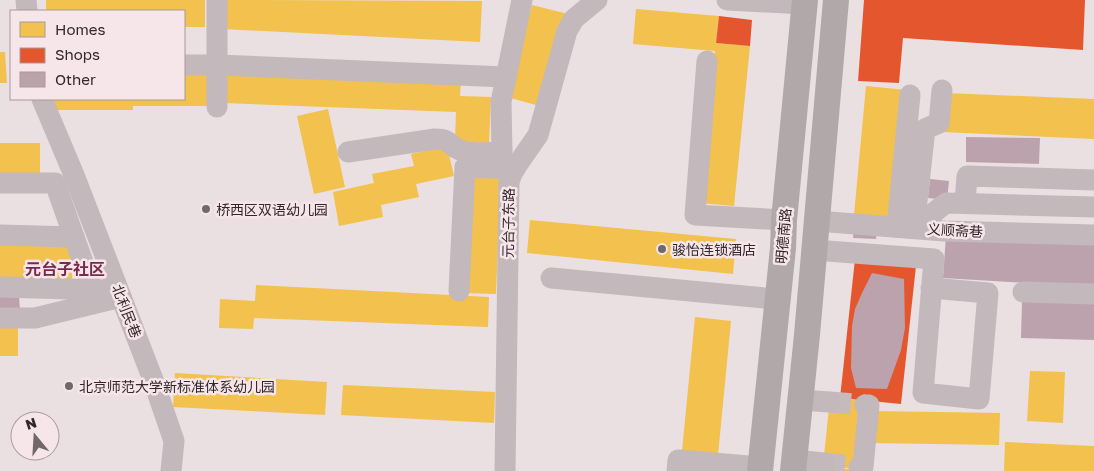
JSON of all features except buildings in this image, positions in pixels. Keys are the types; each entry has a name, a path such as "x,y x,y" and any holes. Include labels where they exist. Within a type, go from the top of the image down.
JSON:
{"main road":[{"path":"794,465 836,0"},
{"name":"明德南路","path":"760,469 776,299 783,248 805,2"}],"street":[{"path":"217,0 217,107"},
{"path":"502,152 501,102 522,0"},
{"name":"元台子东路","path":"505,471 509,182 538,135 567,31 574,19 596,0"},
{"path":"727,0 805,2"},
{"path":"707,60 695,215 784,220"},
{"path":"185,65 505,77"},
{"path":"905,228 925,129 939,123 942,90"},
{"path":"905,228 910,96"},
{"name":"北利民巷","path":"42,100 74,175 152,376 174,441 171,471"},
{"path":"348,152 446,139 459,150 467,152 502,152 521,160"},
{"path":"459,291 465,167 521,160"},
{"path":"966,203 967,176 1094,180"},
{"path":"0,183 55,183 93,290"},
{"path":"905,228 946,202 1094,207"},
{"name":"义顺斋巷","path":"817,221 905,228 1094,235"},
{"path":"0,235 74,237"},
{"path":"814,250 934,259 931,288 923,393 979,398 988,293 931,288"},
{"path":"550,278 776,299"},
{"path":"0,288 93,290 120,293"},
{"path":"1023,292 1094,294"},
{"path":"0,318 35,318 120,293"},
{"path":"800,400 830,402"},
{"path":"859,466 862,467 869,406 865,405"},
{"path":"677,471 678,460 760,469"},
{"path":"794,465 824,463"}],"tunnel":[{"path":"830,402 865,405"},
{"path":"824,463 859,467"}],"place":[{"name":"桥西区双语幼儿园","path":"206,209"},
{"name":"骏怡连锁酒店","path":"662,249"},
{"name":"北京师范大学新标准体系幼儿园","path":"69,386"}],"district":[{"name":"元台子社区","path":"65,269"}]}
